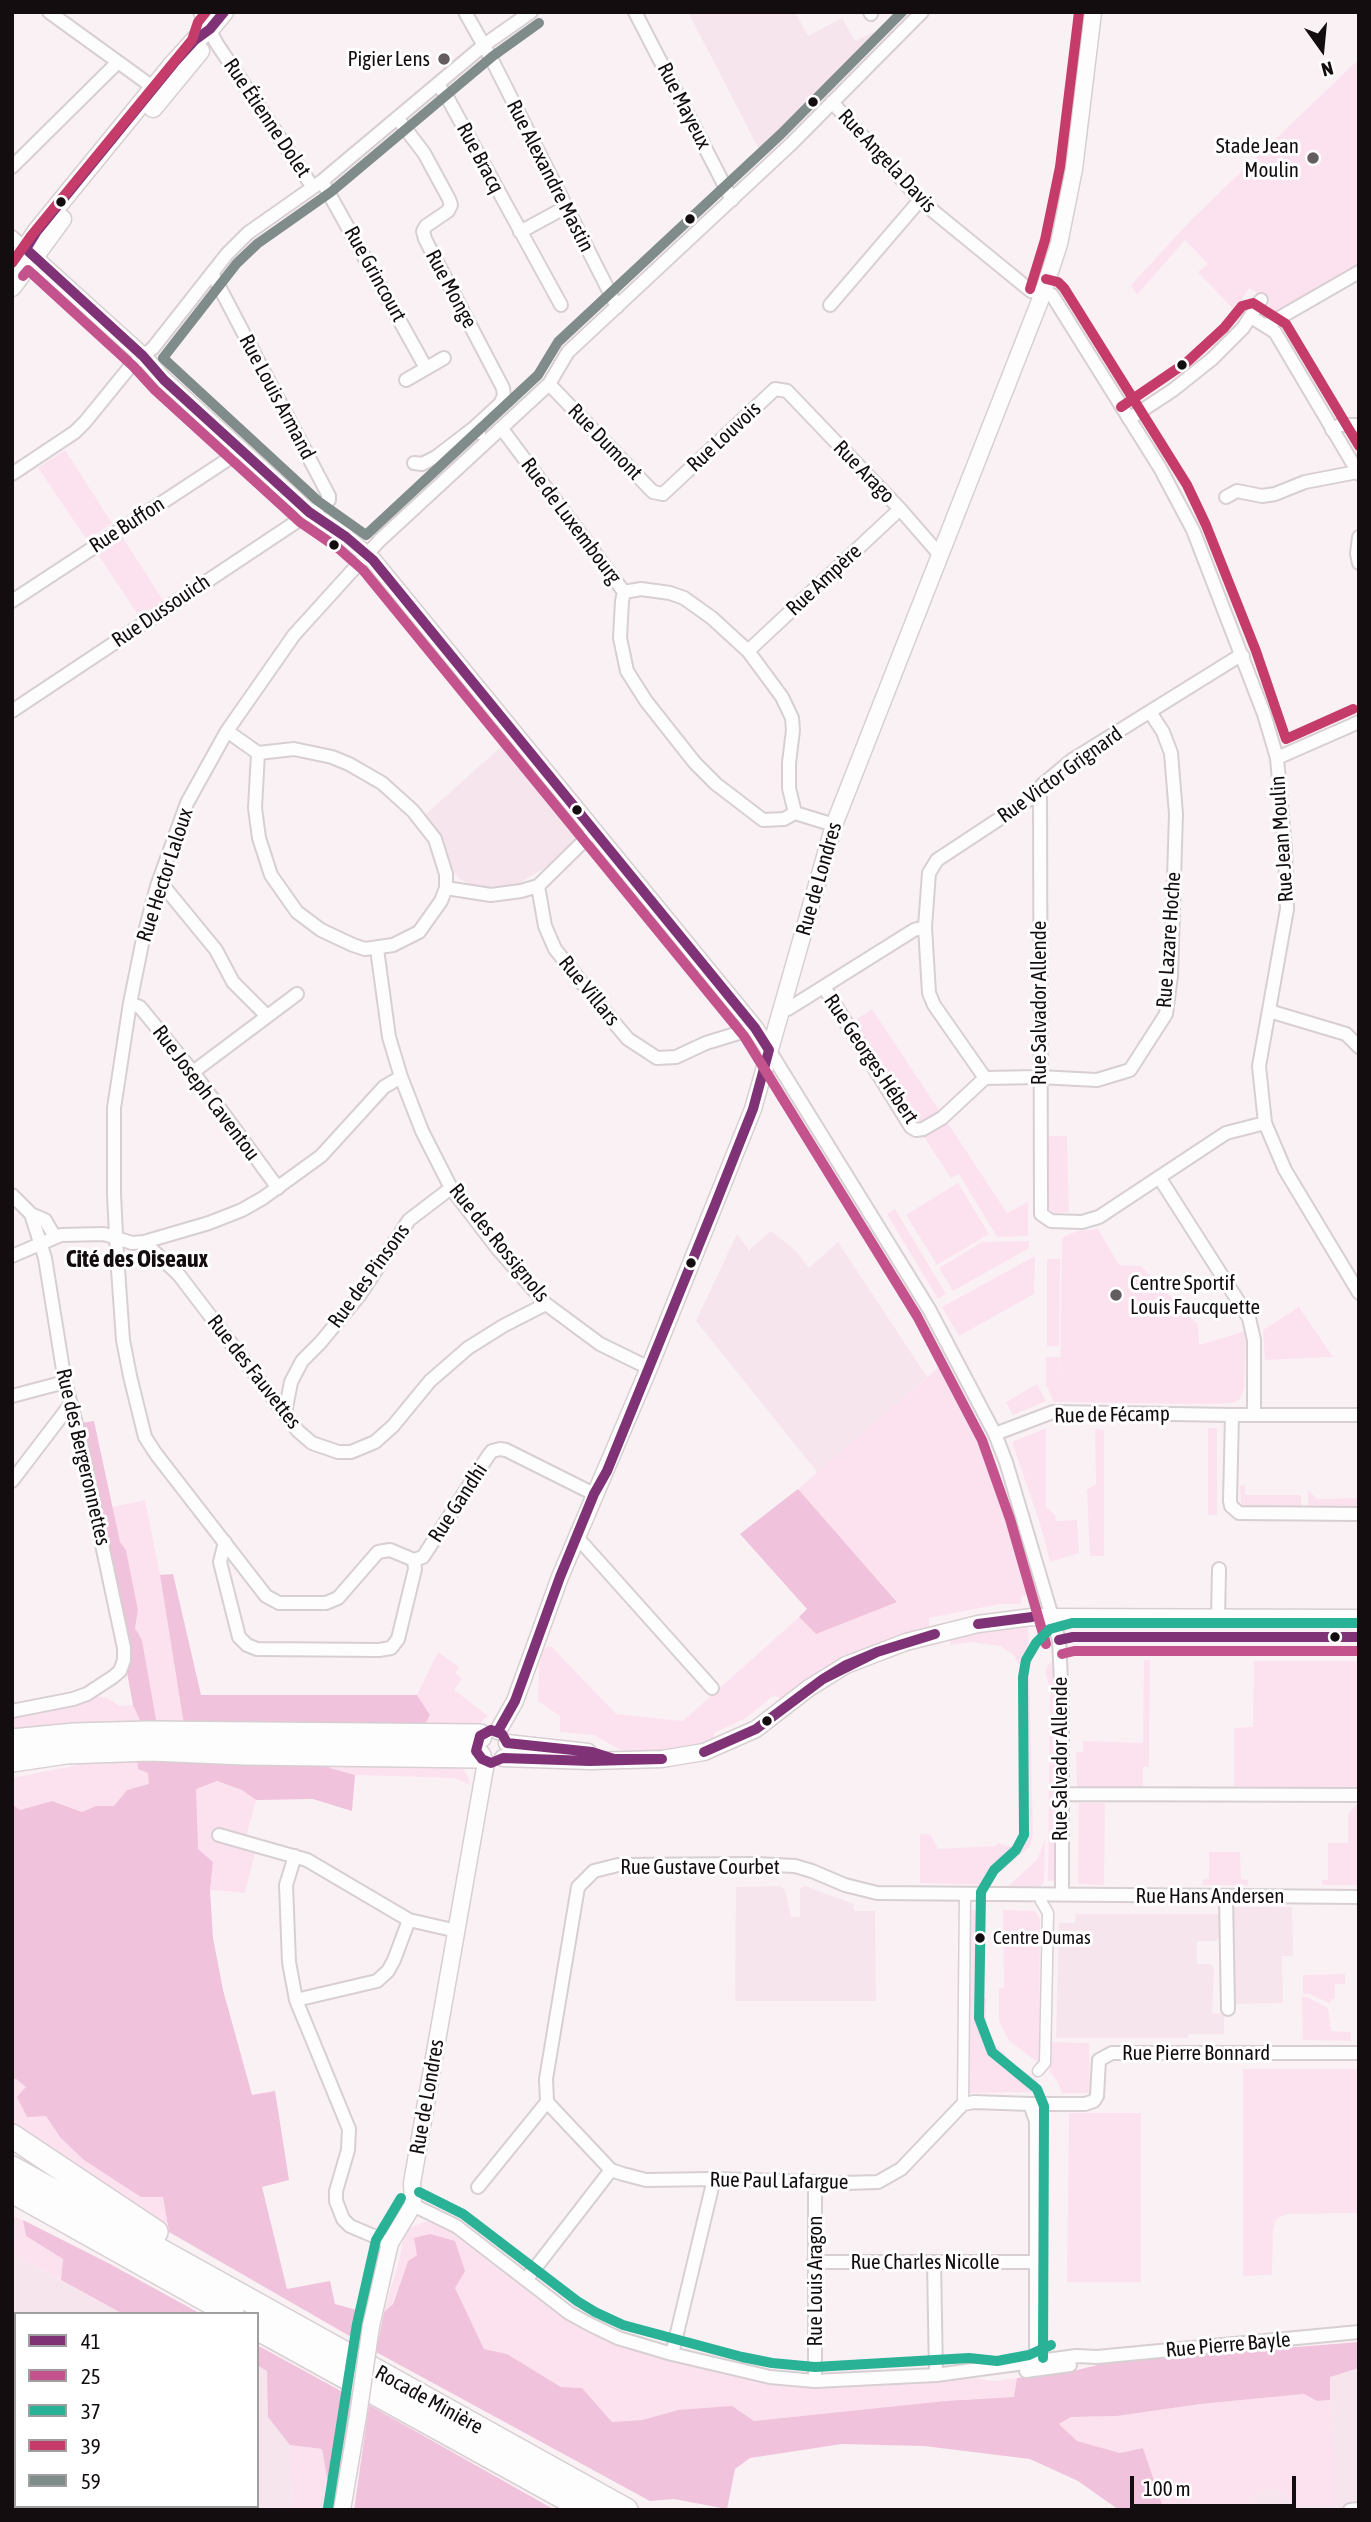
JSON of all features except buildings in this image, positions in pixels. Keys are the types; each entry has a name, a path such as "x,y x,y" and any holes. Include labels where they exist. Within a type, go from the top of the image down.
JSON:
{"highway":[{"path":"12,1741 74,1735 178,1742 492,1747"},
{"path":"12,1760 44,1754 178,1742"},
{"path":"12,1768 44,1754"},
{"path":"12,2136 204,2264 214,2280"},
{"name":"Rocade Minière","path":"12,2168 626,2510"},
{"path":"12,2190 228,2312"},
{"path":"12,2209 104,2252 129,2256"},
{"name":"Rocade Minière","path":"259,2329 587,2510"}],"main road":[{"path":"12,268 37,231 184,51 210,29 224,12"},
{"path":"12,287 27,270 24,248 204,47 210,29"}],"street":[{"path":"49,12 154,88"},
{"name":"Rue Étienne Dolet","path":"200,12 217,44 317,184"},
{"name":"Rue Alexandre Mastin","path":"465,12 617,307"},
{"path":"12,474 75,432 129,368 153,348 227,254 247,233 317,184 484,45 531,12"},
{"name":"Rue Mayeux","path":"635,12 732,200"},
{"name":"Rue Hector Laloux","path":"156,1454 141,1427 124,1340 114,1194 114,1108 130,1003 157,886 187,803 227,732 294,635 366,554 549,384 568,352 732,200 922,12"},
{"name":"Rue de Londres","path":"342,2510 371,2326 390,2243 413,2205 412,2183 492,1747 514,1701 576,1536 607,1471 753,1109 834,825 1043,293 1059,244 1074,169 1093,12"},
{"path":"12,167 118,62"},
{"name":"Rue Bracq","path":"438,85 561,305"},
{"name":"Rue Angela Davis","path":"832,102 920,200 1031,291 1043,293"},
{"name":"Rue Monge","path":"398,119 424,153 451,205 448,211 426,226 423,231 425,239 503,388 504,396 500,404 475,427"},
{"name":"Rue Grincourt","path":"317,184 426,368"},
{"path":"830,306 920,200"},
{"path":"520,232 566,207"},
{"path":"24,248 143,356 163,380 309,512 373,560 595,830 755,1028 769,1050"},
{"path":"1267,325 1359,272"},
{"name":"Rue Louis Armand","path":"212,273 329,496 329,500 309,512"},
{"name":"Rue Jean Moulin","path":"1043,293 1052,295 1174,491 1193,530 1264,714 1277,758 1287,909 1259,1066 1265,1123 1285,1170 1359,1293"},
{"path":"1129,419 1196,373 1234,338 1261,300"},
{"path":"1226,497 1237,491 1262,496 1275,494 1305,482 1358,473 1275,332 1251,317"},
{"path":"406,380 444,359"},
{"name":"Rue Dumont","path":"549,384 653,492 663,494"},
{"name":"Rue Louvois","path":"663,494 775,389 787,391"},
{"name":"Rue Arago","path":"787,391 900,509 940,555"},
{"path":"1332,430 1340,425 1359,425"},
{"path":"414,463 422,464 436,457 475,427 487,442"},
{"name":"Rue de Luxembourg","path":"502,429 624,592 640,589 684,598 712,618 748,651 782,697 792,718 789,788 795,813"},
{"name":"Rue Buffon","path":"12,601 240,449"},
{"name":"Rue Ampère","path":"748,651 900,509"},
{"name":"Rue Dussouich","path":"14,705 309,512"},
{"path":"1359,537 1359,563"},
{"path":"624,592 621,638 627,671 695,763 716,784 763,820 784,819 795,813 834,825"},
{"name":"Rue Victor Grignard","path":"925,927 929,873 937,860 1040,792 1042,785 1072,760 1243,656"},
{"name":"Rue Lazare Hoche","path":"1039,1077 1097,1080 1130,1070 1166,1014 1171,976 1176,814 1171,754 1163,732 1150,712"},
{"path":"1277,758 1359,722"},
{"path":"227,732 258,752 294,749 313,752 349,764 382,783 413,811 435,839 446,874 446,888 434,914 418,932 393,945 377,949 353,946 321,930 297,912 282,893 264,857 256,823 258,752"},
{"name":"Rue Salvador Allende","path":"1040,792 1041,1214 1051,1222 1082,1222 1099,1217 1159,1177"},
{"path":"446,888 491,895 538,886 595,830"},
{"path":"157,886 166,889 216,950 233,982 267,1016"},
{"name":"Rue Villars","path":"538,886 545,926 555,948 628,1039 650,1055 657,1058 676,1057 706,1043 755,1028"},
{"path":"781,1008 788,1009 914,930 925,927 929,993 934,1005 985,1078 1039,1077"},
{"name":"Rue des Rossignols","path":"377,949 389,1037 401,1077 422,1131 451,1188 497,1248 546,1304 600,1344 649,1368"},
{"name":"Rue Georges Hébert","path":"824,987 911,1127 916,1130 942,1118 985,1078"},
{"path":"193,1072 297,994"},
{"name":"Rue Joseph Caventou","path":"130,1003 140,1007 193,1072 278,1188"},
{"path":"1269,1011 1346,1034 1359,1047"},
{"path":"1346,1034 1359,1025"},
{"name":"Rue Salvador Allende","path":"769,1050 929,1308 995,1434 1023,1515 1059,1640 1062,1701 1062,1895"},
{"path":"12,1256 55,1237 104,1234 132,1242 145,1242 242,1210 278,1188 321,1156 384,1087 401,1077"},
{"path":"1254,1415 1254,1340 1249,1318 1159,1177 1226,1133 1265,1123"},
{"name":"Rue des Pinsons","path":"285,1413 291,1382 302,1361 359,1296 409,1220 451,1188"},
{"path":"12,1195 31,1214 45,1220 55,1237"},
{"name":"Rue des Bergeronnettes","path":"12,1711 87,1694 120,1671 124,1660 124,1648 78,1431 65,1382 45,1258 31,1214"},
{"name":"Rue des Fauvettes","path":"145,1242 178,1275 298,1431 312,1443 338,1452 363,1449 385,1434 430,1381 468,1348 546,1304"},
{"path":"12,1396 65,1382"},
{"path":"12,1481 70,1405"},
{"name":"Rue de Fécamp","path":"995,1434 1053,1412 1359,1415"},
{"path":"1232,1415 1230,1501 1234,1510 1246,1514 1359,1514"},
{"name":"Rue Gandhi","path":"156,1454 266,1596 279,1602 326,1604 338,1598 378,1552 384,1550 414,1560 423,1557 492,1451 506,1450 594,1494"},
{"path":"576,1536 712,1688"},
{"path":"225,1542 220,1562 239,1637 247,1645 257,1649 391,1648 398,1639 415,1569 414,1560"},
{"path":"1218,1618 1220,1569"},
{"path":"492,1747 592,1752 614,1759 682,1757 723,1745 756,1729 809,1688 846,1665 906,1642 978,1624 1032,1617 1359,1618"},
{"path":"1061,1794 1359,1796"},
{"path":"219,1835 307,1860 410,1920 457,1931"},
{"path":"295,1856 286,1885 289,1962 296,2000 349,2129 348,2150 336,2191 339,2210 350,2226 390,2243"},
{"name":"Rue Gustave Courbet","path":"547,2102 546,2079 578,1887 594,1871 618,1865 782,1866 812,1871 845,1885 877,1893 1041,1895"},
{"path":"965,1895 963,2104 1030,2104 1036,2121 1035,2365"},
{"path":"1038,2071 1045,2063 1048,1926 1048,1913 1041,1901 1041,1895"},
{"name":"Rue Hans Andersen","path":"1041,1895 1359,1896"},
{"path":"1226,1896 1228,2009"},
{"path":"296,2000 377,1981 388,1971 394,1960 410,1920"},
{"name":"Rue Pierre Bonnard","path":"1030,2104 1085,2104 1094,2101 1097,2096 1099,2060 1112,2053 1359,2053"},
{"path":"478,2187 547,2102 611,2170 526,2280"},
{"name":"Rue Paul Lafargue","path":"611,2170 646,2180 878,2182 901,2169 963,2104"},
{"path":"672,2354 714,2179"},
{"name":"Rue Louis Aragon","path":"815,2182 815,2381"},
{"name":"Rue Pierre Bayle","path":"413,2205 456,2226 569,2313 618,2338 770,2377 815,2381 936,2375 1035,2365 1076,2356 1097,2357 1359,2332"},
{"name":"Rue Charles Nicolle","path":"814,2262 1036,2262"},
{"path":"934,2262 936,2375"},
{"path":"1350,2510 1359,2509"}],"shaded area":[{"path":"688,12 795,12 808,36 842,18 855,41 874,32 880,40 770,144 762,155"},
{"path":"1359,59 1359,265 1272,316 1270,300 1249,288 1235,311 1198,272 1208,264 1185,240 1137,295 1131,285 1192,219"},
{"path":"65,450 112,523 87,540 38,468"},
{"path":"123,538 163,600 139,616 98,555"},
{"path":"503,745 578,837 554,862 518,884 490,889 471,885 460,879 451,869 442,840 426,814"},
{"path":"872,1009 941,1113 926,1122 914,1120 850,1022 852,1018 857,1019"},
{"path":"947,1122 1007,1213 1028,1202 1028,1236 997,1237 959,1174 951,1178 924,1137"},
{"path":"1047,1136 1067,1136 1069,1212 1054,1213 1048,1207"},
{"path":"958,1183 989,1234 937,1265 906,1215"},
{"path":"895,1209 946,1294 938,1299 887,1214"},
{"name":"Centre Sportif Louis Faucquette","path":"1098,1229 1119,1265 1141,1266 1198,1325 1199,1345 1246,1331 1244,1388 1240,1399 1234,1403 1205,1404 1054,1402 1046,1385 1046,1357 1060,1357 1060,1382 1062,1238 1077,1231"},
{"path":"771,1231 797,1252 809,1268 838,1242 927,1377 818,1473 696,1321 737,1234 749,1250"},
{"path":"1029,1241 1029,1248 953,1291 939,1268 982,1242"},
{"path":"1035,1256 1034,1294 959,1336 942,1307"},
{"path":"1047,1259 1060,1259 1059,1346 1047,1346"},
{"path":"1299,1307 1333,1357 1265,1360 1263,1330"},
{"path":"939,1367 972,1429 989,1469 1027,1595 1021,1597 1021,1604 1000,1604 929,1618 929,1628 857,1651 820,1672 784,1700 774,1695 746,1718 714,1733 715,1741 677,1751 626,1753 594,1735 560,1732 560,1716 538,1701 539,1667 543,1648 551,1646 616,1714 683,1721 799,1617 816,1634 897,1601 798,1489"},
{"path":"1037,1384 1046,1401 1013,1415 1006,1402"},
{"path":"94,1421 120,1542 126,1550 138,1610 135,1628 142,1640 157,1725 142,1725 133,1705 81,1423"},
{"path":"1046,1428 1046,1507 1055,1515 1056,1521 1077,1520 1079,1553 1050,1562 1012,1442"},
{"path":"1208,1428 1217,1428 1217,1515 1208,1515"},
{"path":"1095,1429 1104,1430 1104,1556 1090,1556 1087,1490 1096,1484"},
{"path":"1245,1485 1245,1495 1301,1495 1302,1508 1241,1506 1240,1486"},
{"path":"798,1489 897,1602 816,1634 799,1617 807,1609 740,1534"},
{"path":"1308,1490 1317,1499 1359,1498 1359,1508 1308,1508"},
{"path":"145,1500 184,1725 157,1725 142,1640 135,1628 138,1610 126,1550 120,1542 112,1507"},
{"path":"173,1574 201,1695 417,1695 430,1715 424,1726 184,1725 160,1575"},
{"path":"1028,1624 1033,1835 1030,1846 996,1876 991,1885 920,1883 920,1834 931,1835 938,1849 995,1846 999,1843 1017,1846 1028,1839 1025,1811 1024,1679 1021,1668 1014,1655 1000,1646 971,1642 950,1645 955,1634"},
{"path":"438,1652 459,1667 455,1673 462,1679 454,1690 488,1716 479,1724 424,1726 430,1715 417,1695"},
{"path":"1055,1659 1058,1880 1048,1881 1050,1690 1046,1674 1047,1666"},
{"path":"1144,1660 1150,1660 1149,1767 1143,1767 1143,1788 1077,1788 1076,1752 1083,1752 1083,1741 1143,1743"},
{"path":"1254,1661 1359,1661 1359,1790 1234,1788 1234,1728 1253,1727"},
{"path":"95,1696 107,1698 120,1706 133,1705 142,1725 114,1725 106,1722 52,1724 12,1730 12,1715"},
{"path":"325,1759 456,1763 463,1768 470,1785 454,1778 355,1775 330,1768"},
{"path":"325,1759 330,1768 355,1775 352,1811 313,1799 256,1800 242,1790 217,1781 196,1789 198,1849 213,1862 210,1890 213,1938 223,1990 252,2095 275,2091 289,2180 262,2187 287,2289 330,2281 335,2304 364,2312 360,2342 169,2232 163,2197 141,2197 84,2160 60,2137 46,2116 27,2117 17,2097 26,2087 12,2079 12,1804 20,1810 52,1801 82,1812 96,1806 114,1806 127,1790 149,1784 148,1773 138,1769 137,1760"},
{"path":"137,1760 138,1769 148,1773 150,1784 127,1790 114,1806 96,1806 82,1812 52,1801 20,1810 12,1804 12,1778 93,1762"},
{"path":"217,1781 242,1790 256,1800 244,1845 256,1849 245,1893 210,1890 213,1862 198,1849 195,1788"},
{"path":"1359,1802 1359,1885 1322,1885 1322,1880 1328,1880 1328,1843 1348,1843 1348,1814"},
{"path":"1079,1803 1105,1803 1104,1885 1078,1884"},
{"path":"1045,1840 1044,1882 1038,1889 1004,1890 1037,1860"},
{"path":"1209,1852 1240,1852 1241,1879 1248,1880 1248,1885 1203,1885 1202,1880 1209,1879"},
{"path":"780,1886 785,1890 791,1917 800,1917 800,1888 805,1886 854,1904 854,1911 875,1911 876,2001 735,2001 736,1887"},
{"path":"1233,1907 1292,1907 1293,1956 1282,1956 1283,2003 1233,2004"},
{"path":"970,1910 983,1910 982,1998 986,1997 986,2026 995,2044 1013,2064 1037,2080 1040,2092 969,2093"},
{"path":"1003,1910 1035,1911 1040,1920 1039,2063 1009,2041 999,2021 999,1988 1004,1988"},
{"path":"1076,1914 1220,1914 1219,1938 1215,1941 1197,1941 1197,1964 1211,1964 1214,1968 1212,2013 1224,2014 1224,2034 1188,2034 1188,2038 1056,2038 1059,1923 1075,1923"},
{"path":"1345,1974 1345,1984 1335,1984 1335,1999 1331,2000 1331,2004 1310,1994 1303,1994 1303,1975"},
{"path":"1302,1997 1328,2008 1331,2031 1351,2032 1351,2041 1303,2040"},
{"path":"1050,2042 1089,2043 1090,2093 1062,2093 1050,2072"},
{"path":"1243,2069 1359,2069 1359,2213 1288,2214 1280,2217 1275,2221 1273,2230 1272,2275 1243,2276"},
{"path":"12,2079 27,2087 60,2137 163,2197 169,2232 12,2129"},
{"path":"1069,2113 1141,2113 1141,2282 1067,2282"},
{"path":"12,2216 23,2220 26,2236 63,2259 61,2280 12,2254"},
{"path":"23,2220 197,2312 119,2312 61,2280 63,2259 26,2236"},
{"path":"424,2222 432,2222 446,2229 548,2307 586,2332 631,2349 730,2376 813,2386 1017,2378 1015,2397 945,2401 754,2421 678,2410 642,2420 612,2422 582,2388 561,2387 507,2354 484,2349 455,2288 417,2255 408,2261 392,2304 384,2312 404,2235 410,2228"},
{"path":"430,2234 455,2241 465,2271 455,2288 484,2349 507,2354 561,2387 582,2388 612,2422 642,2420 678,2410 732,2406 754,2421 945,2401 1014,2397 1017,2378 1073,2371 1110,2362 1359,2342 1359,2368 1330,2377 1330,2400 1317,2401 1304,2394 1200,2404 1117,2416 1071,2417 1059,2424 1077,2441 1120,2453 1143,2448 1164,2510 1119,2510 1078,2481 1030,2459 924,2446 842,2444 750,2458 735,2469 727,2509 674,2499 650,2501 376,2352 384,2312 393,2304 408,2261 417,2255 414,2238"},
{"path":"12,2254 119,2312 14,2312 14,2508 259,2508 259,2366 289,2381 292,2510 12,2510"},
{"path":"259,2346 352,2397 338,2478 327,2478 322,2449 290,2445 268,2417 267,2371 259,2366"},
{"path":"1359,2368 1359,2510 1246,2510 1251,2497 1260,2491 1272,2489 1282,2492 1295,2504 1335,2505 1329,2377"},
{"path":"1304,2394 1317,2401 1330,2400 1336,2505 1295,2504 1282,2492 1272,2489 1260,2491 1251,2497 1246,2510 1164,2510 1143,2448 1120,2453 1077,2441 1059,2424 1071,2417 1117,2416 1200,2404"},
{"path":"369,2405 555,2510 354,2510"},
{"path":"290,2445 322,2449 327,2477 338,2478 335,2499 320,2510 292,2510"}],"transit line":[{"name":"39","path":"12,263 31,236 192,40 198,22 206,12"},
{"name":"41","path":"224,12 174,63 37,231 26,249 309,512 346,537 373,560 755,1028 769,1050"},
{"name":"59","path":"539,23 493,56 331,192 257,244 237,263 163,358 318,501 366,535 538,375 558,342 781,134 902,12"},
{"name":"39","path":"1030,289 1045,240 1060,167 1079,12"},
{"name":"25","path":"23,276 28,270 300,522 338,548 363,570 744,1036 917,1316 982,1440 1010,1519 1046,1644"},
{"name":"39","path":"1046,279 1058,282 1064,288 1187,485 1206,525 1256,651 1286,739 1353,709"},
{"name":"39","path":"1121,407 1187,362 1224,328 1242,306 1253,303 1286,324 1359,446"},
{"name":"41","path":"498,1731 515,1701 560,1577 594,1494 607,1471 715,1205 753,1109 769,1050"},
{"name":"41","path":"978,1624 1032,1617"},
{"name":"41","path":"978,1624 1032,1617"},
{"name":"37","path":"1043,2358 1044,2106 1037,2089 992,2052 979,2018 981,1892 994,1870 1016,1850 1024,1835 1023,1677 1026,1660 1036,1643 1050,1629 1072,1623 1359,1623"},
{"name":"41","path":"877,1652 935,1634"},
{"name":"41","path":"877,1652 935,1634"},
{"name":"41","path":"1059,1640 1073,1637 1359,1637"},
{"name":"25","path":"1062,1654 1074,1651 1359,1651"},
{"name":"41","path":"823,1679 846,1665 877,1652"},
{"name":"41","path":"823,1679 877,1652"},
{"name":"41","path":"756,1729 823,1679"},
{"name":"41","path":"756,1729 823,1679"},
{"name":"41","path":"704,1752 756,1729"},
{"name":"41","path":"704,1752 756,1729"},
{"name":"41","path":"491,1730 502,1734 507,1743 592,1752 614,1759 662,1759 590,1761 503,1758 491,1763 482,1759 476,1751 480,1736 491,1730"},
{"name":"37","path":"419,2192 463,2214 595,2312 623,2325 742,2357 815,2367 969,2358 997,2361 1029,2355 1051,2345"},
{"name":"37","path":"328,2508 357,2324 376,2240 401,2198"}],"place":[{"name":"Pigier Lens","path":"444,59"},
{"name":"Stade Jean Moulin","path":"1313,158"},
{"name":"Centre Sportif Louis Faucquette","path":"1116,1295"},
{"name":"Centre Dumas","path":"980,1938"}],"district":[{"name":"Cité des Oiseaux","path":"137,1259"}]}
